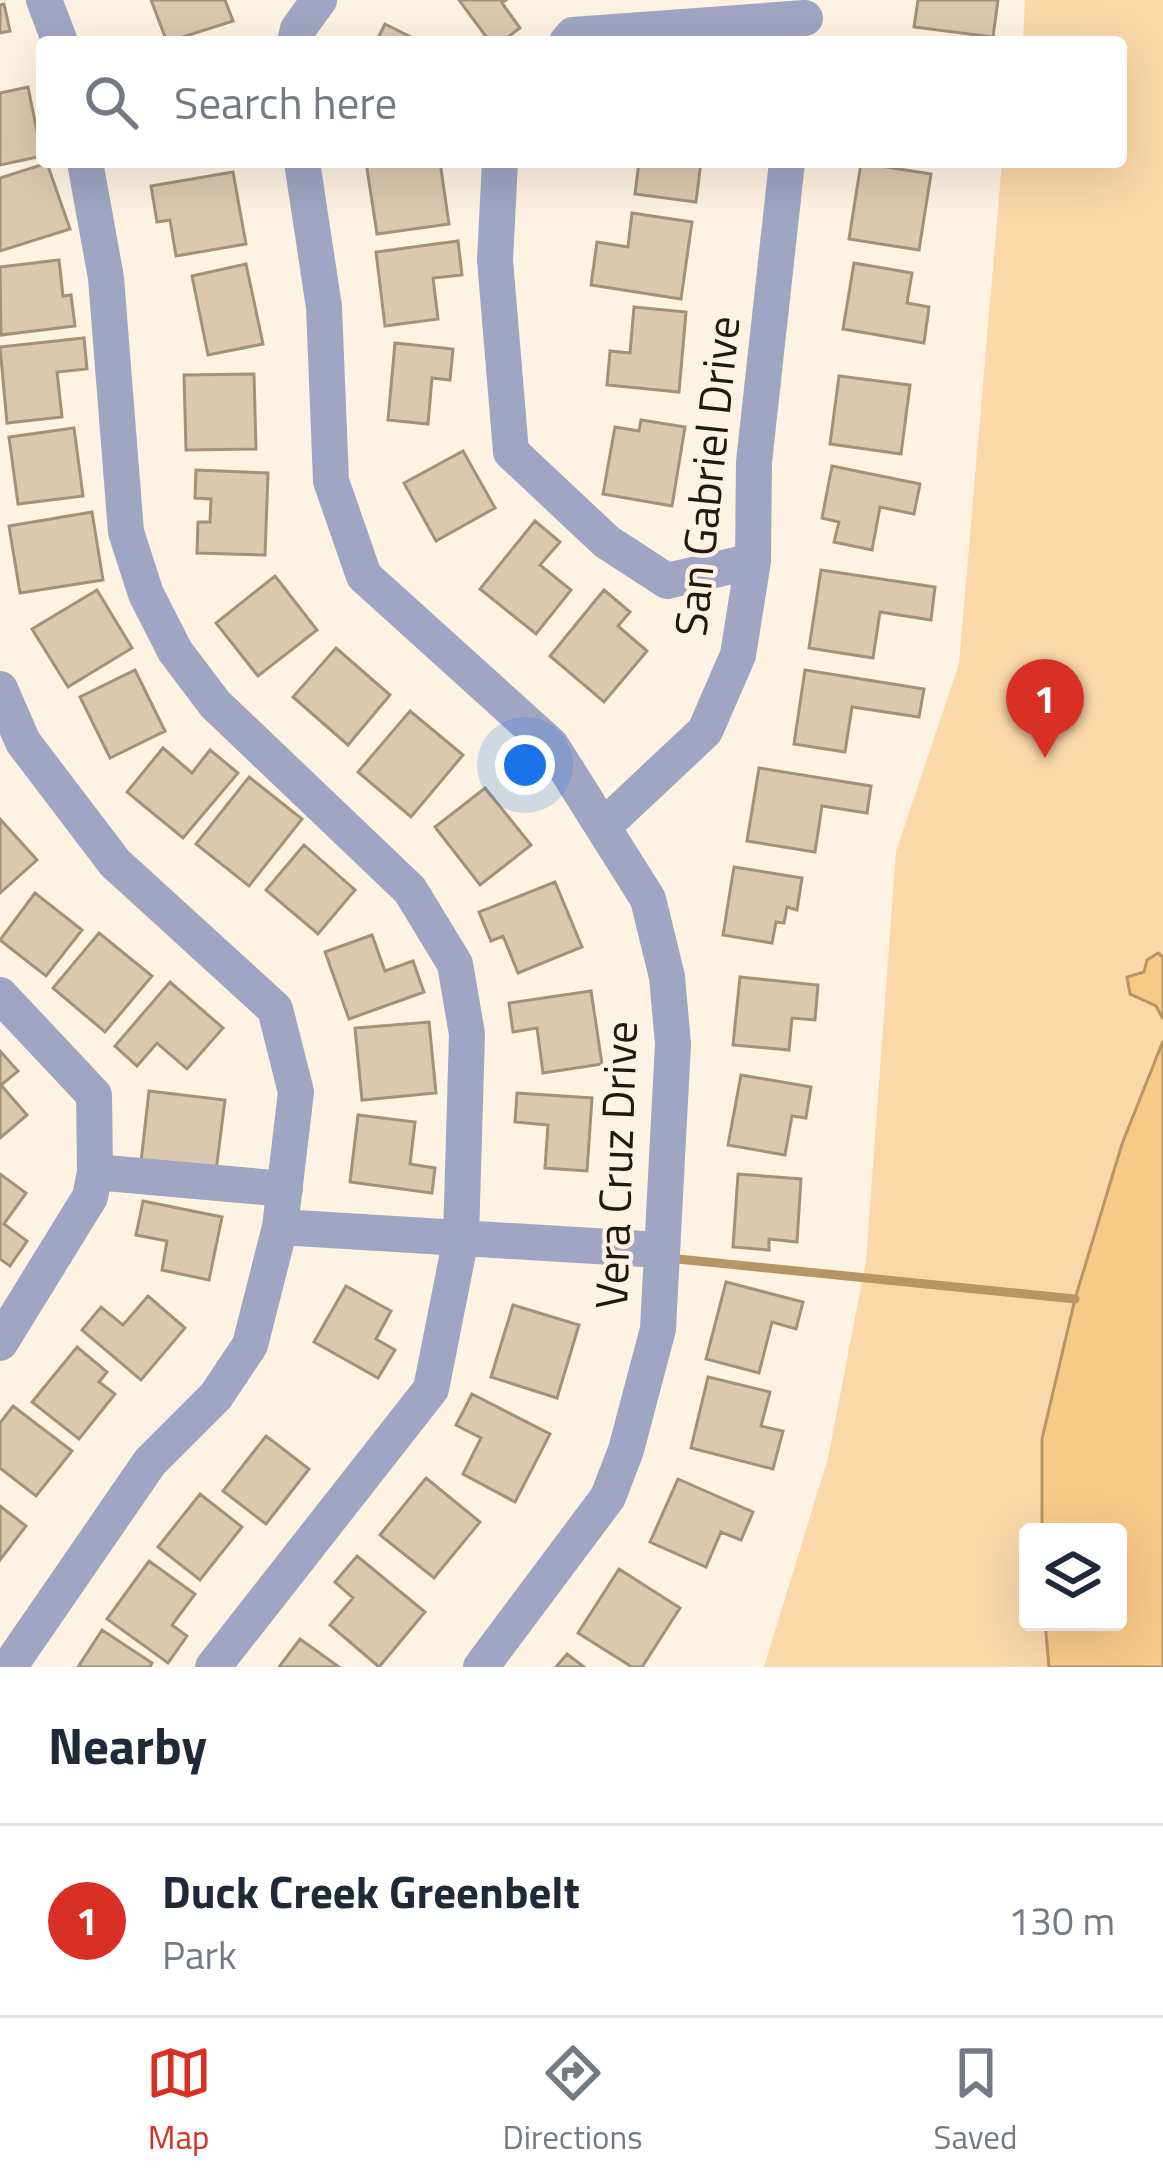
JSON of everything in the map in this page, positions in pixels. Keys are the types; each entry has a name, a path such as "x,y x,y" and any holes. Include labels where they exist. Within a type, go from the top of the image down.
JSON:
{"street":[{"path":"44,0 58,36"},
{"path":"296,36 320,0"},
{"path":"572,36 804,20"},
{"path":"86,168 106,278 126,532 146,594 176,651 215,704 410,890 454,964 467,1034 461,1238 430,1389 213,1667"},
{"name":"Vera Cruz Drive","path":"303,168 324,307 331,481 364,576 551,745 647,899 667,977 674,1044 658,1328 608,1497 481,1667"},
{"path":"500,168 495,260 511,452 607,542 667,581 753,561"},
{"name":"San Gabriel Drive","path":"605,825 705,731 738,655 753,561 754,462 786,168"},
{"path":"0,688 23,742 115,863 275,1009 296,1092 280,1227 250,1346 216,1396 150,1462 72,1567 9,1667"},
{"path":"0,995 94,1095 95,1172 89,1197 0,1342"},
{"path":"95,1172 285,1190"},
{"path":"280,1227 660,1250"}],"shaded area":[{"path":"1025,0 1163,0 1163,1667 764,1667 828,1458 866,1261 896,851 959,664 1001,168 1127,168 1127,36 1023,36"},
{"path":"1158,953 1163,957 1163,1019 1156,1006 1130,994 1127,977 1144,972 1147,960"},
{"path":"1163,1041 1163,1667 1049,1667 1046,1631 1127,1631 1127,1523 1042,1523 1042,1439 1075,1299 1122,1144"}],"building":[{"path":"151,0 225,0 233,21 186,36 165,36"},
{"path":"459,0 506,0 502,3 520,28 509,36 486,36"},
{"path":"918,0 998,0 993,36 914,27"},
{"path":"4,4 10,31 0,33 0,5"},
{"path":"385,24 409,36 379,36"},
{"path":"28,87 36,157 0,165 0,93"},
{"path":"36,167 49,168 70,229 0,251 0,178"},
{"path":"367,168 441,168 449,224 377,234"},
{"path":"638,168 700,168 696,202 635,194"},
{"path":"860,168 931,174 919,250 849,239"},
{"path":"233,172 246,244 176,256 170,220 157,222 151,186"},
{"path":"632,213 692,222 681,299 591,285 597,242 628,247"},
{"path":"458,241 462,275 433,278 438,319 385,326 376,252"},
{"path":"59,260 63,296 71,295 75,326 1,335 0,267"},
{"path":"854,263 912,273 907,303 929,307 924,343 843,329"},
{"path":"246,264 263,344 208,355 192,276"},
{"path":"634,307 686,312 679,392 607,385 610,351 630,353"},
{"path":"84,338 87,369 57,372 62,417 7,423 0,347"},
{"path":"395,343 453,349 450,380 432,378 428,424 388,420"},
{"path":"254,374 256,449 186,450 184,375"},
{"path":"839,376 910,385 901,454 830,444"},
{"path":"641,420 685,427 672,506 603,494 615,427 639,431"},
{"path":"74,428 83,496 18,504 9,437"},
{"path":"463,451 495,508 436,541 404,483"},
{"path":"832,466 920,484 914,514 880,507 872,550 834,542 839,522 822,518"},
{"path":"196,470 268,473 265,555 197,553 198,522 210,522 211,499 195,498"},
{"path":"92,512 103,580 20,593 9,526"},
{"path":"535,521 560,542 540,565 571,590 536,634 480,589"},
{"path":"821,570 935,587 931,620 880,612 873,658 809,648"},
{"path":"275,576 317,630 258,676 216,623"},
{"path":"97,590 132,648 68,687 32,629"},
{"path":"604,590 630,612 618,626 647,651 604,702 550,656"},
{"path":"336,648 390,695 348,745 293,697"},
{"path":"135,670 165,731 110,758 80,697"},
{"path":"805,670 924,689 919,717 852,707 845,752 794,744"},
{"path":"410,711 463,755 411,817 358,772"},
{"path":"163,748 192,773 210,750 238,773 183,838 127,792"},
{"path":"759,768 871,786 867,813 822,806 815,852 747,841"},
{"path":"249,777 302,819 249,886 196,844"},
{"path":"485,788 531,845 480,885 435,827"},
{"path":"0,819 37,860 0,893"},
{"path":"304,845 355,890 318,934 266,890"},
{"path":"734,867 802,878 797,910 787,907 784,923 776,922 772,943 723,935"},
{"path":"555,882 582,947 518,973 503,936 491,941 479,912"},
{"path":"35,893 82,930 46,976 0,940"},
{"path":"99,933 152,976 105,1032 53,988"},
{"path":"372,935 385,971 413,961 424,992 349,1019 325,952"},
{"path":"740,977 818,985 815,1020 792,1018 789,1050 733,1045"},
{"path":"170,982 223,1028 187,1069 157,1043 137,1066 115,1046"},
{"path":"591,991 602,1064 543,1073 537,1028 513,1032 509,1003"},
{"path":"429,1022 436,1093 362,1100 355,1028"},
{"path":"0,1051 18,1071 1,1085 27,1115 0,1138"},
{"path":"741,1075 811,1087 806,1118 792,1116 785,1155 728,1145"},
{"path":"149,1091 225,1100 216,1171 141,1162"},
{"path":"517,1093 592,1098 587,1171 545,1168 548,1125 515,1122"},
{"path":"358,1115 415,1122 410,1164 435,1168 432,1193 350,1182"},
{"path":"0,1174 26,1193 4,1224 27,1241 10,1266 0,1259"},
{"path":"738,1174 801,1179 797,1242 769,1239 769,1250 733,1247"},
{"path":"143,1201 222,1217 209,1280 162,1270 167,1241 136,1235"},
{"path":"726,1282 803,1302 796,1329 772,1322 759,1373 706,1359"},
{"path":"346,1286 391,1311 376,1339 395,1350 378,1378 314,1342"},
{"path":"148,1296 185,1328 141,1380 82,1330 101,1307 123,1325"},
{"path":"513,1305 579,1325 557,1398 491,1377"},
{"path":"77,1347 107,1372 99,1382 115,1394 79,1439 32,1402"},
{"path":"708,1377 770,1392 761,1426 783,1431 773,1469 691,1448"},
{"path":"472,1394 550,1434 515,1502 463,1474 481,1438 456,1425"},
{"path":"13,1406 72,1451 36,1496 0,1468 0,1423"},
{"path":"266,1436 309,1469 266,1524 223,1491"},
{"path":"426,1478 480,1522 434,1578 380,1535"},
{"path":"678,1479 753,1512 741,1540 721,1532 706,1567 650,1542"},
{"path":"200,1494 242,1527 200,1580 158,1547"},
{"path":"0,1506 26,1526 0,1560"},
{"path":"357,1556 425,1612 379,1667 330,1625 353,1598 335,1582"},
{"path":"149,1561 195,1594 172,1625 187,1636 168,1663 107,1619"},
{"path":"619,1569 680,1608 642,1667 632,1667 578,1633"},
{"path":"102,1630 152,1663 150,1667 78,1667"},
{"path":"300,1639 339,1667 279,1667"},
{"path":"567,1654 584,1667 556,1667"}],"waterway":[{"path":"678,1259 1075,1299"}],"place":[{"name":"Duck Creek Greenbelt","path":"1045,758"}]}
